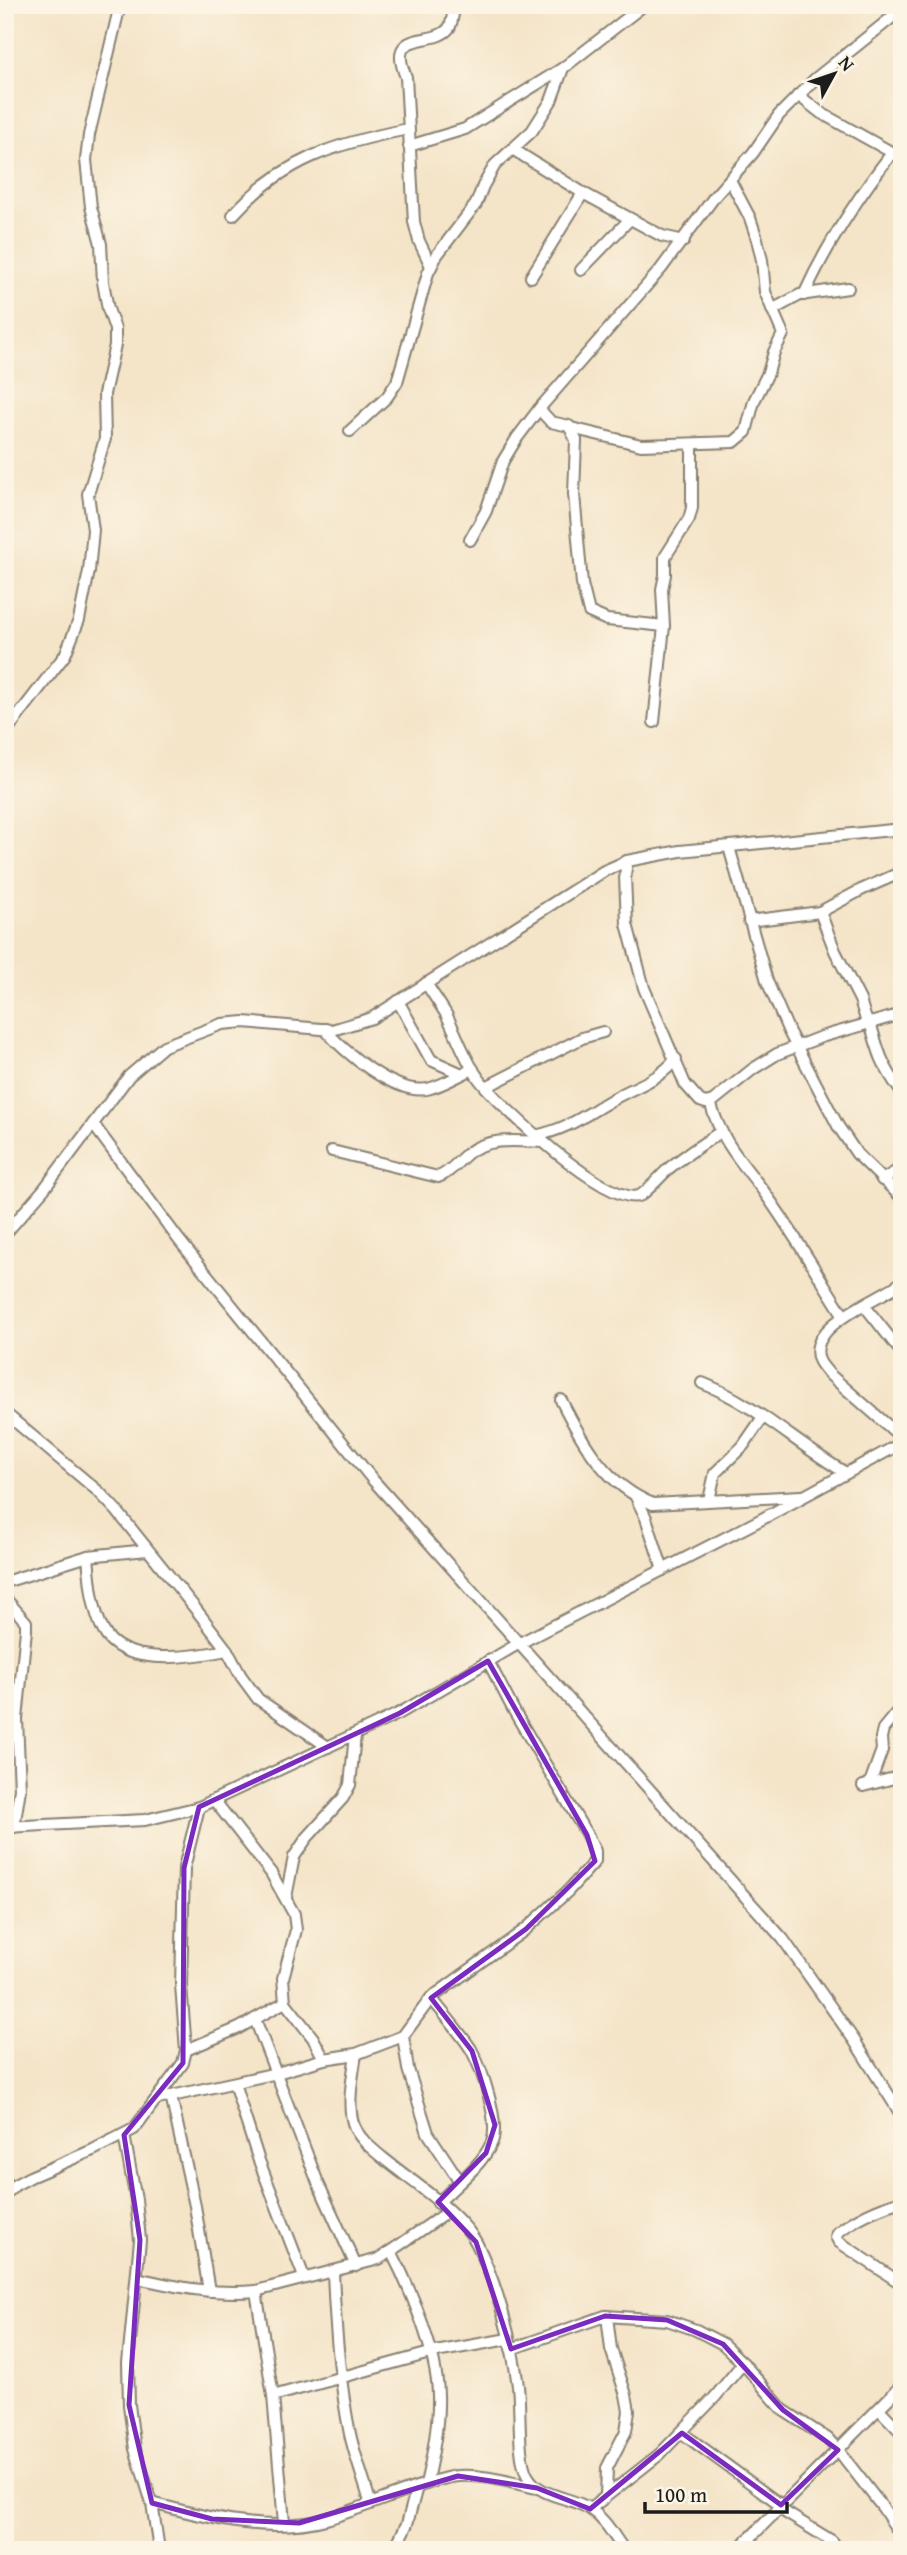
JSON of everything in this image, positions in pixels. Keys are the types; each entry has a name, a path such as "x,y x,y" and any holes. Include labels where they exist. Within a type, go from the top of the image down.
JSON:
{"street":[{"path":"5,733 65,655 79,620 89,571 93,530 88,494 104,439 104,394 115,345 115,329 103,282 101,243 91,207 86,160 89,135 120,5"},
{"path":"431,266 419,241 414,222 406,77 401,63 402,50 418,40 446,31 452,22 454,5"},
{"path":"409,146 465,129 563,68 644,5"},
{"path":"470,540 486,511 503,461 539,409 684,241 697,219 754,153 779,115 798,95 890,19 901,5"},
{"path":"350,431 387,397 397,382 431,266 449,238 470,215 495,165 533,131 551,101 563,68"},
{"path":"798,95 821,113 897,155 855,203 804,295"},
{"path":"233,215 262,184 319,152 345,143 408,129"},
{"path":"513,149 630,219 662,236 684,241"},
{"path":"570,428 641,445 734,442 746,432 754,401 783,334 765,292 762,260 750,218 730,180"},
{"path":"531,277 583,193"},
{"path":"581,270 630,219"},
{"path":"772,310 804,295 848,288"},
{"path":"539,409 551,422 566,424 576,440 574,494 582,584 589,612 607,620 664,626"},
{"path":"654,722 664,626 662,589 665,557 682,531 692,508 692,445"},
{"path":"5,1234 44,1189 129,1076 164,1046 204,1029 244,1022 325,1029 342,1028 372,1018 604,871 627,861 680,851 902,829"},
{"path":"729,846 767,981 795,1046 838,1126 857,1154 902,1198"},
{"path":"627,861 627,924 644,988 685,1084 700,1101 710,1102 753,1069 795,1046 902,1014"},
{"path":"749,921 820,912 902,872"},
{"path":"820,912 835,951 860,1000 881,1061 902,1093"},
{"path":"426,983 446,1014 468,1071"},
{"path":"398,1001 431,1060 468,1071 567,1163 618,1192 641,1195 688,1154 720,1132"},
{"path":"325,1029 339,1046 398,1084 427,1089 468,1071"},
{"path":"486,1087 582,1038 603,1032"},
{"path":"332,1151 438,1177 448,1172 471,1150 492,1142 539,1139 584,1118 615,1098 657,1078 676,1059"},
{"path":"710,1102 720,1132 736,1159 762,1189 844,1316"},
{"path":"93,1124 158,1213 328,1427 783,1940 854,2040 902,2116"},
{"path":"882,1180 902,1168"},
{"path":"5,1598 26,1622 17,1719 20,1789 10,1827 145,1820 199,1807 400,1713 518,1644 900,1445 819,1361 817,1350 824,1332 844,1316 902,1282"},
{"path":"864,1305 902,1353"},
{"path":"702,1383 727,1394 786,1430 818,1456 846,1473"},
{"path":"561,1401 580,1438 601,1466 619,1485 636,1497 653,1504 804,1496"},
{"path":"5,1413 99,1492 117,1511 227,1650 258,1699 328,1747"},
{"path":"709,1500 715,1473 743,1446 763,1417"},
{"path":"636,1497 663,1570"},
{"path":"5,1582 88,1556 147,1550"},
{"path":"88,1556 97,1614 111,1642 120,1648 161,1657 179,1658 227,1650"},
{"path":"158,2099 277,2073 324,2059 356,2054 404,2036 431,1998 526,1929 568,1891 595,1861 595,1850 587,1835 514,1711 488,1661"},
{"path":"902,1706 883,1729 882,1750 867,1784 902,1776"},
{"path":"286,1897 294,1857 306,1839 343,1798 349,1785 355,1735"},
{"path":"214,1800 271,1873 294,1914 296,1930 283,1978 285,2002 313,2038 324,2059"},
{"path":"5,2195 10,2185 134,2129 183,2063 186,2050 181,1969 184,1868 199,1807"},
{"path":"431,1998 472,2051 495,2125 493,2140 486,2153 438,2203"},
{"path":"186,2050 255,2019 285,2002"},
{"path":"255,2019 318,2183 356,2266"},
{"path":"404,2036 408,2069 428,2133 459,2180"},
{"path":"356,2054 351,2107 352,2122 358,2134 464,2224 476,2242 495,2291 510,2344 518,2385 523,2464 537,2488"},
{"path":"234,2083 258,2158 304,2277"},
{"path":"171,2096 193,2194 209,2291"},
{"path":"124,2135 139,2240 128,2363 129,2405 135,2449 152,2503 159,2550"},
{"path":"902,2201 855,2219 836,2233 839,2242 902,2284"},
{"path":"137,2278 209,2291 256,2291 379,2259 449,2211"},
{"path":"391,2251 404,2277 430,2353 438,2392 437,2430 422,2486 394,2550"},
{"path":"333,2271 341,2377 351,2436 370,2502"},
{"path":"256,2291 273,2396 284,2523"},
{"path":"606,2496 607,2468 626,2431 629,2411 611,2349 607,2316"},
{"path":"273,2396 430,2353 510,2344 607,2316 667,2320 696,2330 723,2344 783,2410 828,2439 875,2497 902,2537"},
{"path":"590,2509 660,2454 743,2363"},
{"path":"738,2550 902,2385"},
{"path":"879,2409 902,2433"},
{"path":"682,2432 780,2507 832,2541 838,2550"},
{"path":"152,2503 212,2519 257,2524 284,2523 325,2519 370,2502 458,2476 490,2479 537,2488 590,2509 611,2530 624,2550"},
{"path":"748,2539 758,2550"}],"highlighted area":[{"path":"488,1661 587,1835 595,1861 526,1929 431,1998 472,2051 495,2125 486,2153 438,2202 476,2242 511,2349 605,2316 667,2320 723,2344 783,2410 838,2450 781,2505 682,2433 590,2509 537,2488 458,2476 299,2523 212,2519 152,2503 129,2405 140,2240 124,2135 183,2063 184,1868 199,1807 400,1713"}]}
